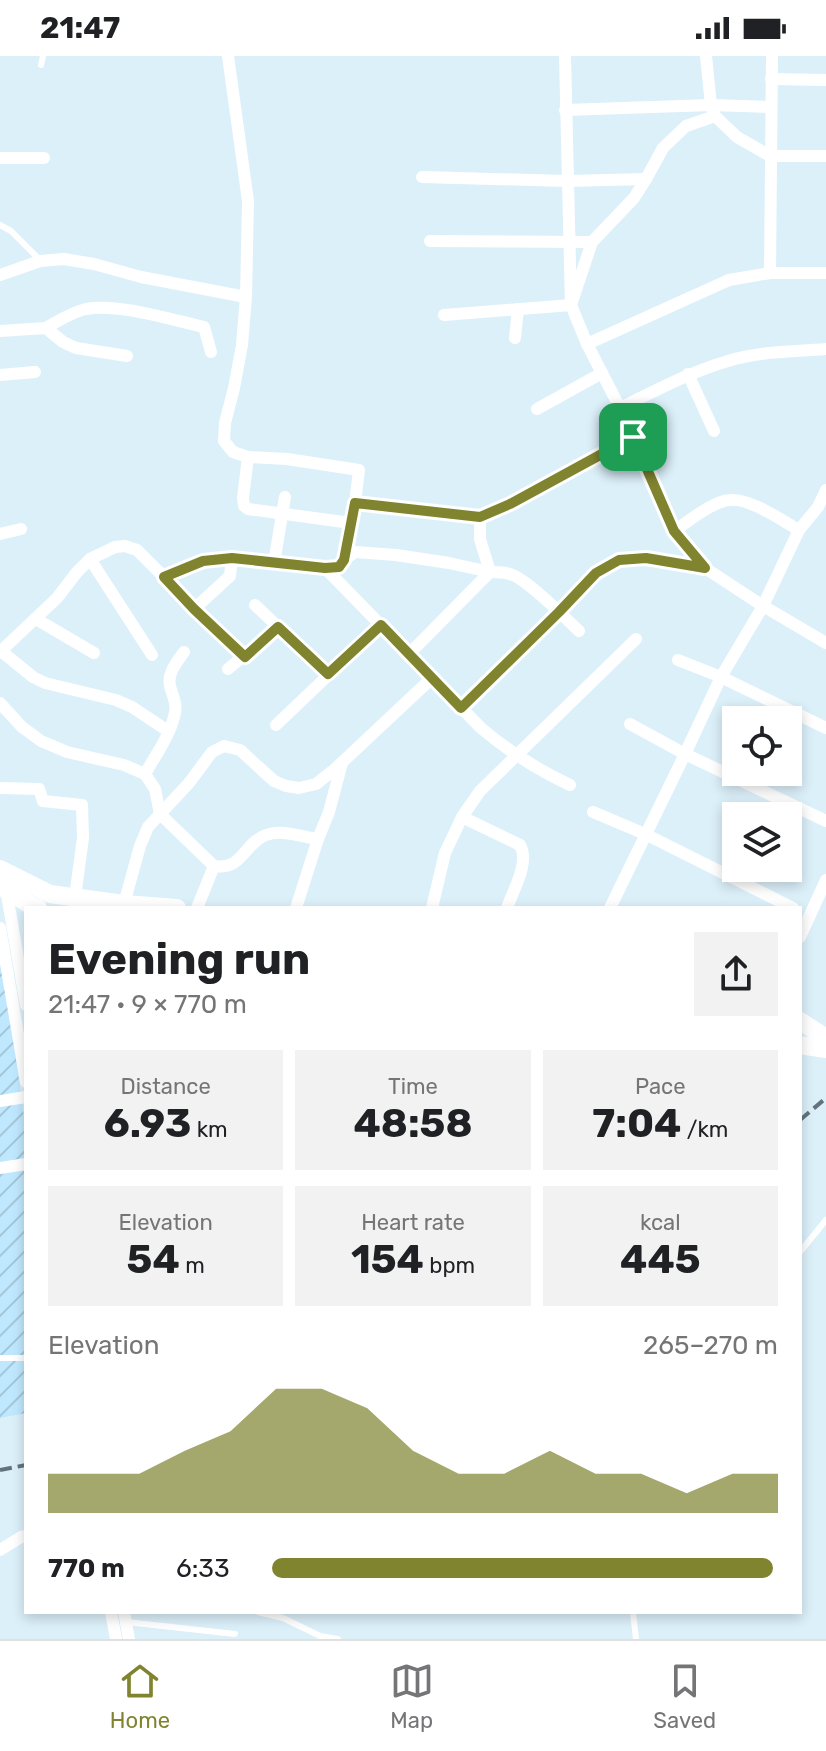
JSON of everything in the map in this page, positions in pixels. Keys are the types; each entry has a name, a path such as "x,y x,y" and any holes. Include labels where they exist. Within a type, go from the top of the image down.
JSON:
{"main road":[{"path":"0,869 50,894 150,906"},
{"path":"3,887 34,906"},
{"path":"802,1022 826,1038"},
{"path":"802,1045 826,1049"}],"street":[{"path":"228,56 248,201 242,345 224,441 233,452 248,457 287,459 359,470 344,560"},
{"path":"565,56 571,305 587,344 620,408 674,531 705,568 826,643"},
{"path":"706,56 713,110 737,137 770,156 826,156"},
{"path":"770,273 772,56"},
{"path":"771,79 826,80"},
{"path":"565,110 770,107"},
{"path":"571,305 592,242 634,198 663,148 686,126 713,110"},
{"path":"0,158 44,158"},
{"path":"422,177 567,181 646,179"},
{"path":"430,241 592,242"},
{"path":"0,275 40,261 64,259 246,297"},
{"path":"587,344 729,280 770,273 826,273"},
{"path":"444,315 571,305"},
{"path":"0,331 46,328 82,310 100,307 204,327 211,352"},
{"path":"515,338 518,309"},
{"path":"46,328 76,348 127,356"},
{"path":"620,408 688,374 741,358 826,349"},
{"path":"0,375 35,372"},
{"path":"537,409 602,373"},
{"path":"688,374 714,431"},
{"path":"355,503 480,517 633,437"},
{"path":"248,457 244,506 253,510 351,523"},
{"path":"611,906 721,677 763,606 799,530 818,507 826,490"},
{"path":"274,563 285,497"},
{"path":"674,531 719,503 732,499 750,503 799,530"},
{"path":"480,517 480,539 490,572"},
{"path":"0,534 21,529"},
{"path":"168,731 116,700 45,683 1,651 57,598 90,559 115,547 125,546 137,550 245,657"},
{"path":"164,577 203,561 232,558 325,568 339,567 355,552 396,555 505,572 518,577 579,631"},
{"path":"194,609 230,576 232,558"},
{"path":"461,708 596,573 619,560 646,558 705,568"},
{"path":"90,559 152,655"},
{"path":"325,568 492,737 538,769 570,785"},
{"path":"409,654 490,572"},
{"path":"255,605 328,674"},
{"path":"36,619 94,653"},
{"path":"276,725 381,625"},
{"path":"228,669 278,627"},
{"path":"432,906 445,853 462,817 480,791 636,639"},
{"path":"145,774 174,720 176,706 170,679 173,668 184,652"},
{"path":"678,660 721,677 826,728"},
{"path":"124,904 148,827 189,783 212,752 224,746 240,750 274,781 286,786 299,788 316,784 432,678"},
{"path":"0,703 22,727 41,741 67,752 124,765 145,774 155,789 160,814 214,866 225,868 234,865 251,844 268,834 283,833 318,839"},
{"path":"630,724 685,754 826,821"},
{"path":"297,906 329,812 342,763"},
{"path":"0,788 39,789 43,801 82,805 83,838 75,897"},
{"path":"593,812 645,834 789,906"},
{"path":"462,817 520,845 524,853 523,863 508,906"},
{"path":"198,906 214,866"},
{"path":"805,914 826,880"},
{"path":"3,887 24,995"},
{"path":"0,928 6,1015 24,1075"},
{"path":"0,1101 24,1097"},
{"path":"0,1168 24,1164"},
{"path":"0,1550 24,1536"},
{"path":"111,1614 116,1639"},
{"path":"125,1617 129,1639"}],"lane":[{"path":"41,65 43,56"},
{"path":"0,225 11,231 40,261"},
{"path":"802,1250 826,1220"},
{"path":"0,1358 24,1358"},
{"path":"266,1614 283,1618 320,1636 338,1639"},
{"path":"633,1614 636,1639"},
{"path":"125,1617 235,1634"}],"shaded area":[{"path":"0,939 24,1117 24,1413 0,1418"}],"railway":[{"path":"802,1118 826,1098"},
{"path":"0,1470 24,1465"}],"route":[{"path":"633,437 674,531 705,568 646,558 619,560 596,573 461,708 381,625 328,674 278,627 245,657 164,577 203,561 232,558 339,567 344,560 355,503 480,517 633,437"}]}
